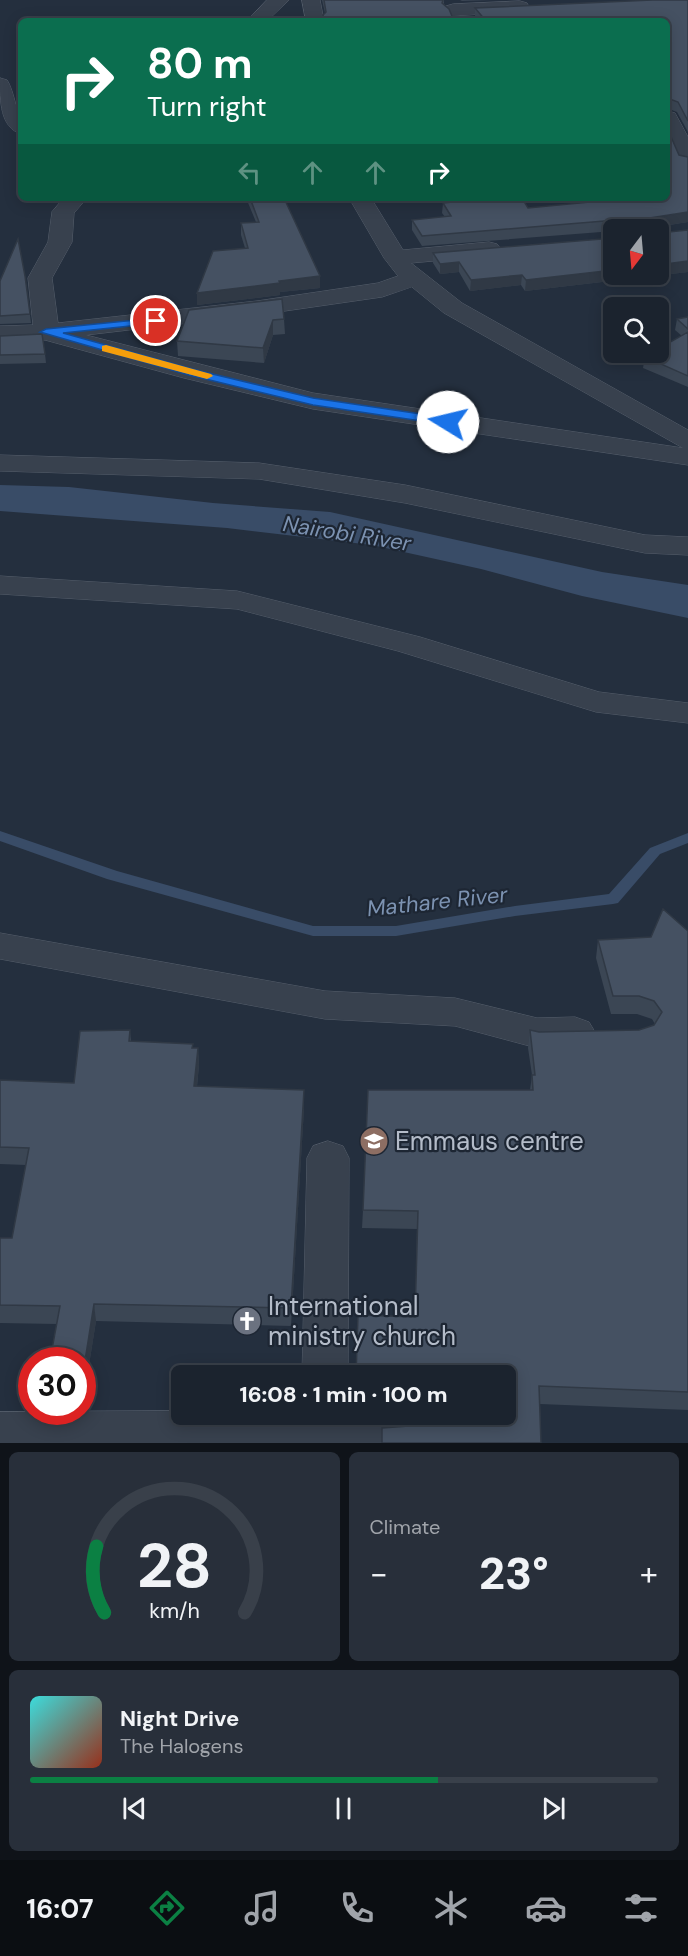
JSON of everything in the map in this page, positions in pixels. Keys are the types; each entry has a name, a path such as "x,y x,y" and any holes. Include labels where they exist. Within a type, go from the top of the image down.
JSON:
{"street":[{"path":"259,18 280,0"},
{"path":"311,0 314,18"},
{"path":"453,10 543,6"},
{"path":"0,84 4,110 18,127"},
{"path":"670,121 688,159"},
{"path":"46,332 40,278 60,242 63,212 73,201"},
{"path":"362,201 402,267 453,308 688,441"},
{"path":"396,258 516,247"},
{"path":"0,334 46,332 178,319 382,290 416,278"},
{"path":"46,332 193,372 313,401 688,457"},
{"path":"0,463 259,471 405,494 645,544 688,546"},
{"path":"0,585 237,600 409,644 596,702 688,713"},
{"path":"0,946 325,1005 455,1012 537,1033 604,1032"},
{"path":"325,1365 328,1158"},
{"path":"0,1433 324,1430 381,1443"}],"water":[{"name":"Nairobi River","path":"0,485 69,487 213,503 330,512 602,572 688,585 688,618 582,596 481,569 372,545 227,528 0,511"}],"building":[{"path":"324,0 443,0 442,3 449,9 453,18 324,18 323,15 326,12"},
{"path":"688,0 688,121 678,102 670,99 670,18 483,18 475,8"},
{"path":"670,135 679,155 688,157 688,212 649,219 603,219 603,221 422,236 412,220 451,216 443,203 524,201 528,208 601,201 670,201"},
{"path":"251,201 285,201 320,276 197,293 213,251 248,248 241,223 259,222"},
{"path":"688,230 688,261 669,264 669,232"},
{"path":"18,239 30,314 0,316 0,281"},
{"path":"603,239 603,271 526,280 522,275 471,280 459,262 440,264 433,253"},
{"path":"282,299 284,319 273,320 263,348 177,341 189,310"},
{"path":"688,317 688,329 677,319"},
{"path":"688,332 688,376 659,363 669,363 669,343"},
{"path":"42,334 45,354 0,355 0,336"},
{"path":"663,909 688,931 688,1392 539,1386 541,1443 382,1443 382,1428 408,1425 516,1425 516,1365 356,1365 358,1315 415,1317 418,1211 363,1210 368,1090 533,1090 532,1075 535,1075 530,1030 539,1032 639,1030 654,1025 662,1012 654,1001 639,996 613,996 598,940 651,937"},
{"path":"130,1030 129,1041 193,1044 192,1048 198,1048 194,1086 304,1090 291,1308 94,1304 87,1347 52,1347 60,1306 0,1305 0,1238 12,1238 29,1148 0,1147 0,1080 74,1083 80,1031"}],"waterway":[{"name":"Mathare River","path":"0,836 112,875 313,931 396,931 515,911 613,899 655,851 688,838"}],"slow traffic":[{"path":"106,349 207,376"}],"place":[{"name":"Emmaus centre","path":"374,1141"},
{"name":"International ministry church","path":"247,1321"}],"route":[{"path":"156,321 46,332 193,372 313,401 448,422"}]}
